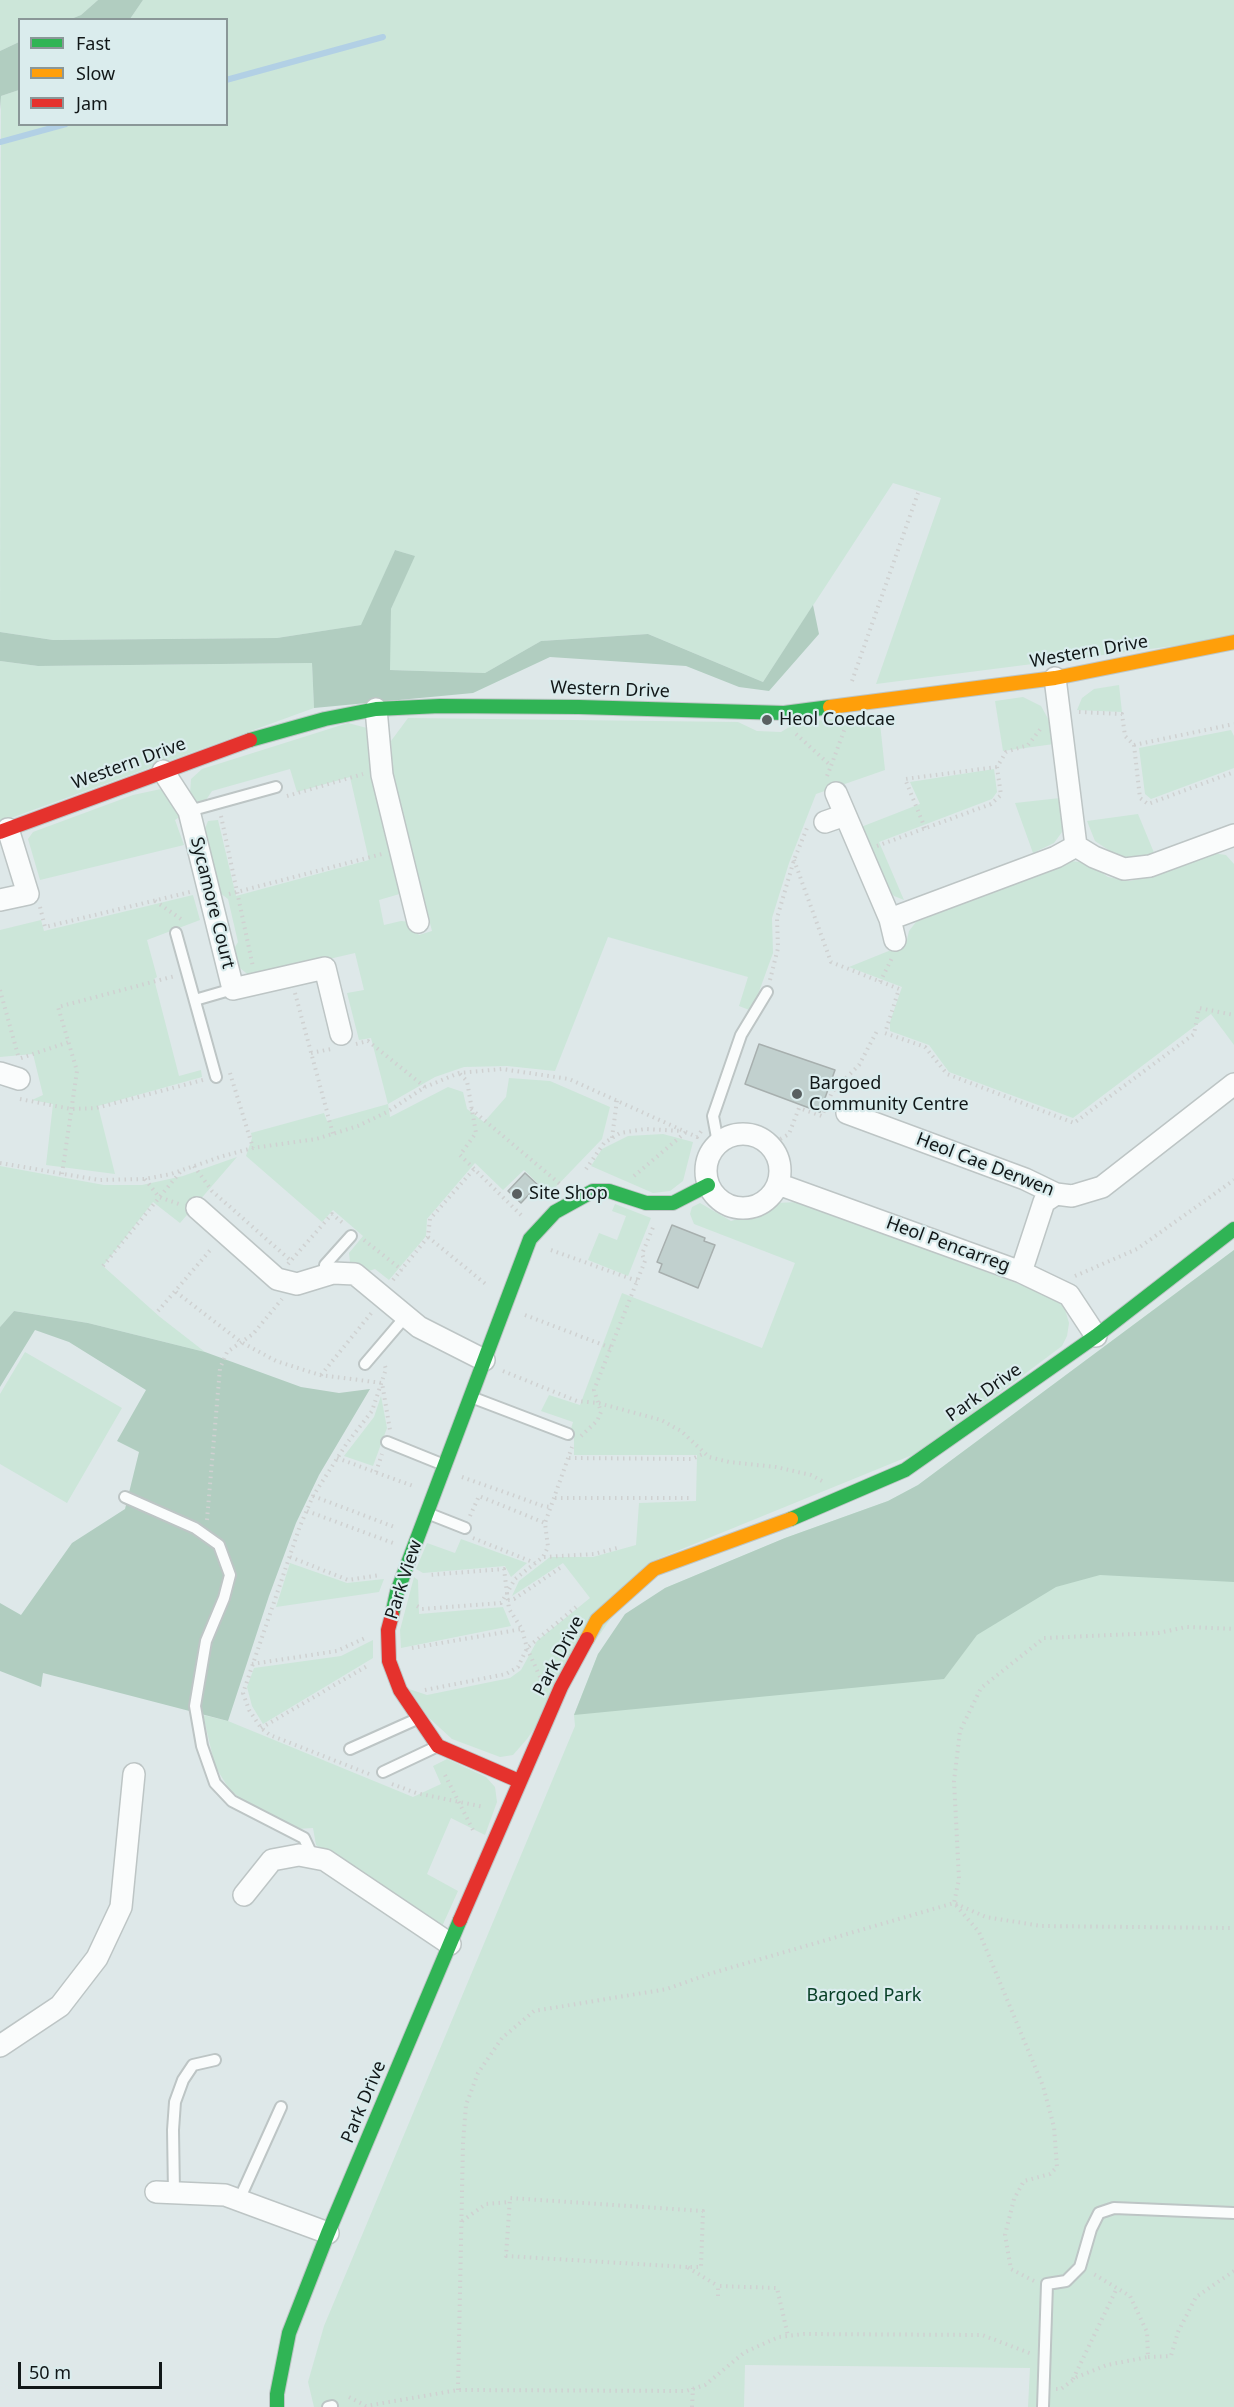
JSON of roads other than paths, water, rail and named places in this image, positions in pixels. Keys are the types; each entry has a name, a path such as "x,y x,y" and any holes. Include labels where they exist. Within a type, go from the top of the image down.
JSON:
{"street":[{"name":"Western Drive","path":"4,831 235,744 325,718 375,709 440,706 579,707 784,713 1055,678 1234,642"},
{"path":"1055,678 1076,846"},
{"path":"375,709 381,769 418,922"},
{"name":"Sycamore Court","path":"162,771 189,811 234,989 325,968 340,1043"},
{"path":"830,790 827,818 890,919 895,940"},
{"path":"0,900 28,894 4,831"},
{"path":"1076,846 1094,857 1124,869 1150,866 1234,835"},
{"path":"890,919 1056,857 1076,846"},
{"name":"Heol Cae Derwen","path":"847,1113 1025,1179 1056,1194 1072,1196 1102,1187 1234,1084"},
{"path":"740,1133 753,1134 770,1145 779,1159 781,1172 772,1195 762,1203 750,1208 737,1208 725,1204 715,1196 708,1185 706,1163 718,1143 728,1136 740,1133"},
{"name":"Heol Pencarreg","path":"778,1184 1021,1272 1069,1295 1096,1336"},
{"name":"Park View","path":"438,1746 418,1719 396,1680 389,1661 388,1630 397,1592 533,1236 555,1212 593,1191 615,1193 646,1203 673,1203 708,1185"},
{"path":"1021,1272 1044,1202 1056,1194"},
{"path":"197,1208 277,1279 297,1284 333,1273 355,1274 419,1327 484,1360"},
{"name":"Park Drive","path":"277,2407 276,2394 290,2333 328,2233 519,1781 553,1705 597,1620 654,1569 781,1522 905,1470 1096,1336 1234,1229"},
{"path":"438,1746 519,1781"},
{"path":"0,2046 60,2006 98,1958 121,1907 134,1774"},
{"path":"244,1895 272,1860 299,1855 325,1860 450,1944"},
{"path":"165,2193 225,2195 328,2233"}],"lane":[{"path":"189,811 276,788"},
{"path":"176,933 216,1077"},
{"path":"195,1000 234,989"},
{"path":"718,1143 713,1116 741,1035 767,992"},
{"path":"325,1275 325,1265 351,1236"},
{"path":"365,1364 406,1316"},
{"path":"471,1397 568,1434"},
{"path":"387,1442 445,1465"},
{"path":"125,1497 195,1528 219,1545 230,1575 224,1598 206,1641 195,1707 202,1746 215,1783 231,1802 304,1838 314,1858"},
{"path":"427,1513 465,1528"},
{"path":"350,1749 418,1719"},
{"path":"380,1776 438,1746"},
{"path":"165,2193 175,2102 183,2080 193,2065 214,2060"},
{"path":"239,2200 281,2107"},
{"path":"1043,2407 1047,2284 1066,2281 1080,2267 1091,2229 1099,2213 1114,2208 1234,2213"}],"waterway":[{"path":"228,79 383,37"},
{"path":"0,142 59,126"}],"place":[{"name":"Heol Coedcae","path":"767,720"},
{"name":"Bargoed Community Centre","path":"797,1094"},
{"name":"Site Shop","path":"517,1194"}],"park label":[{"name":"Bargoed Park","path":"864,1996"}]}
